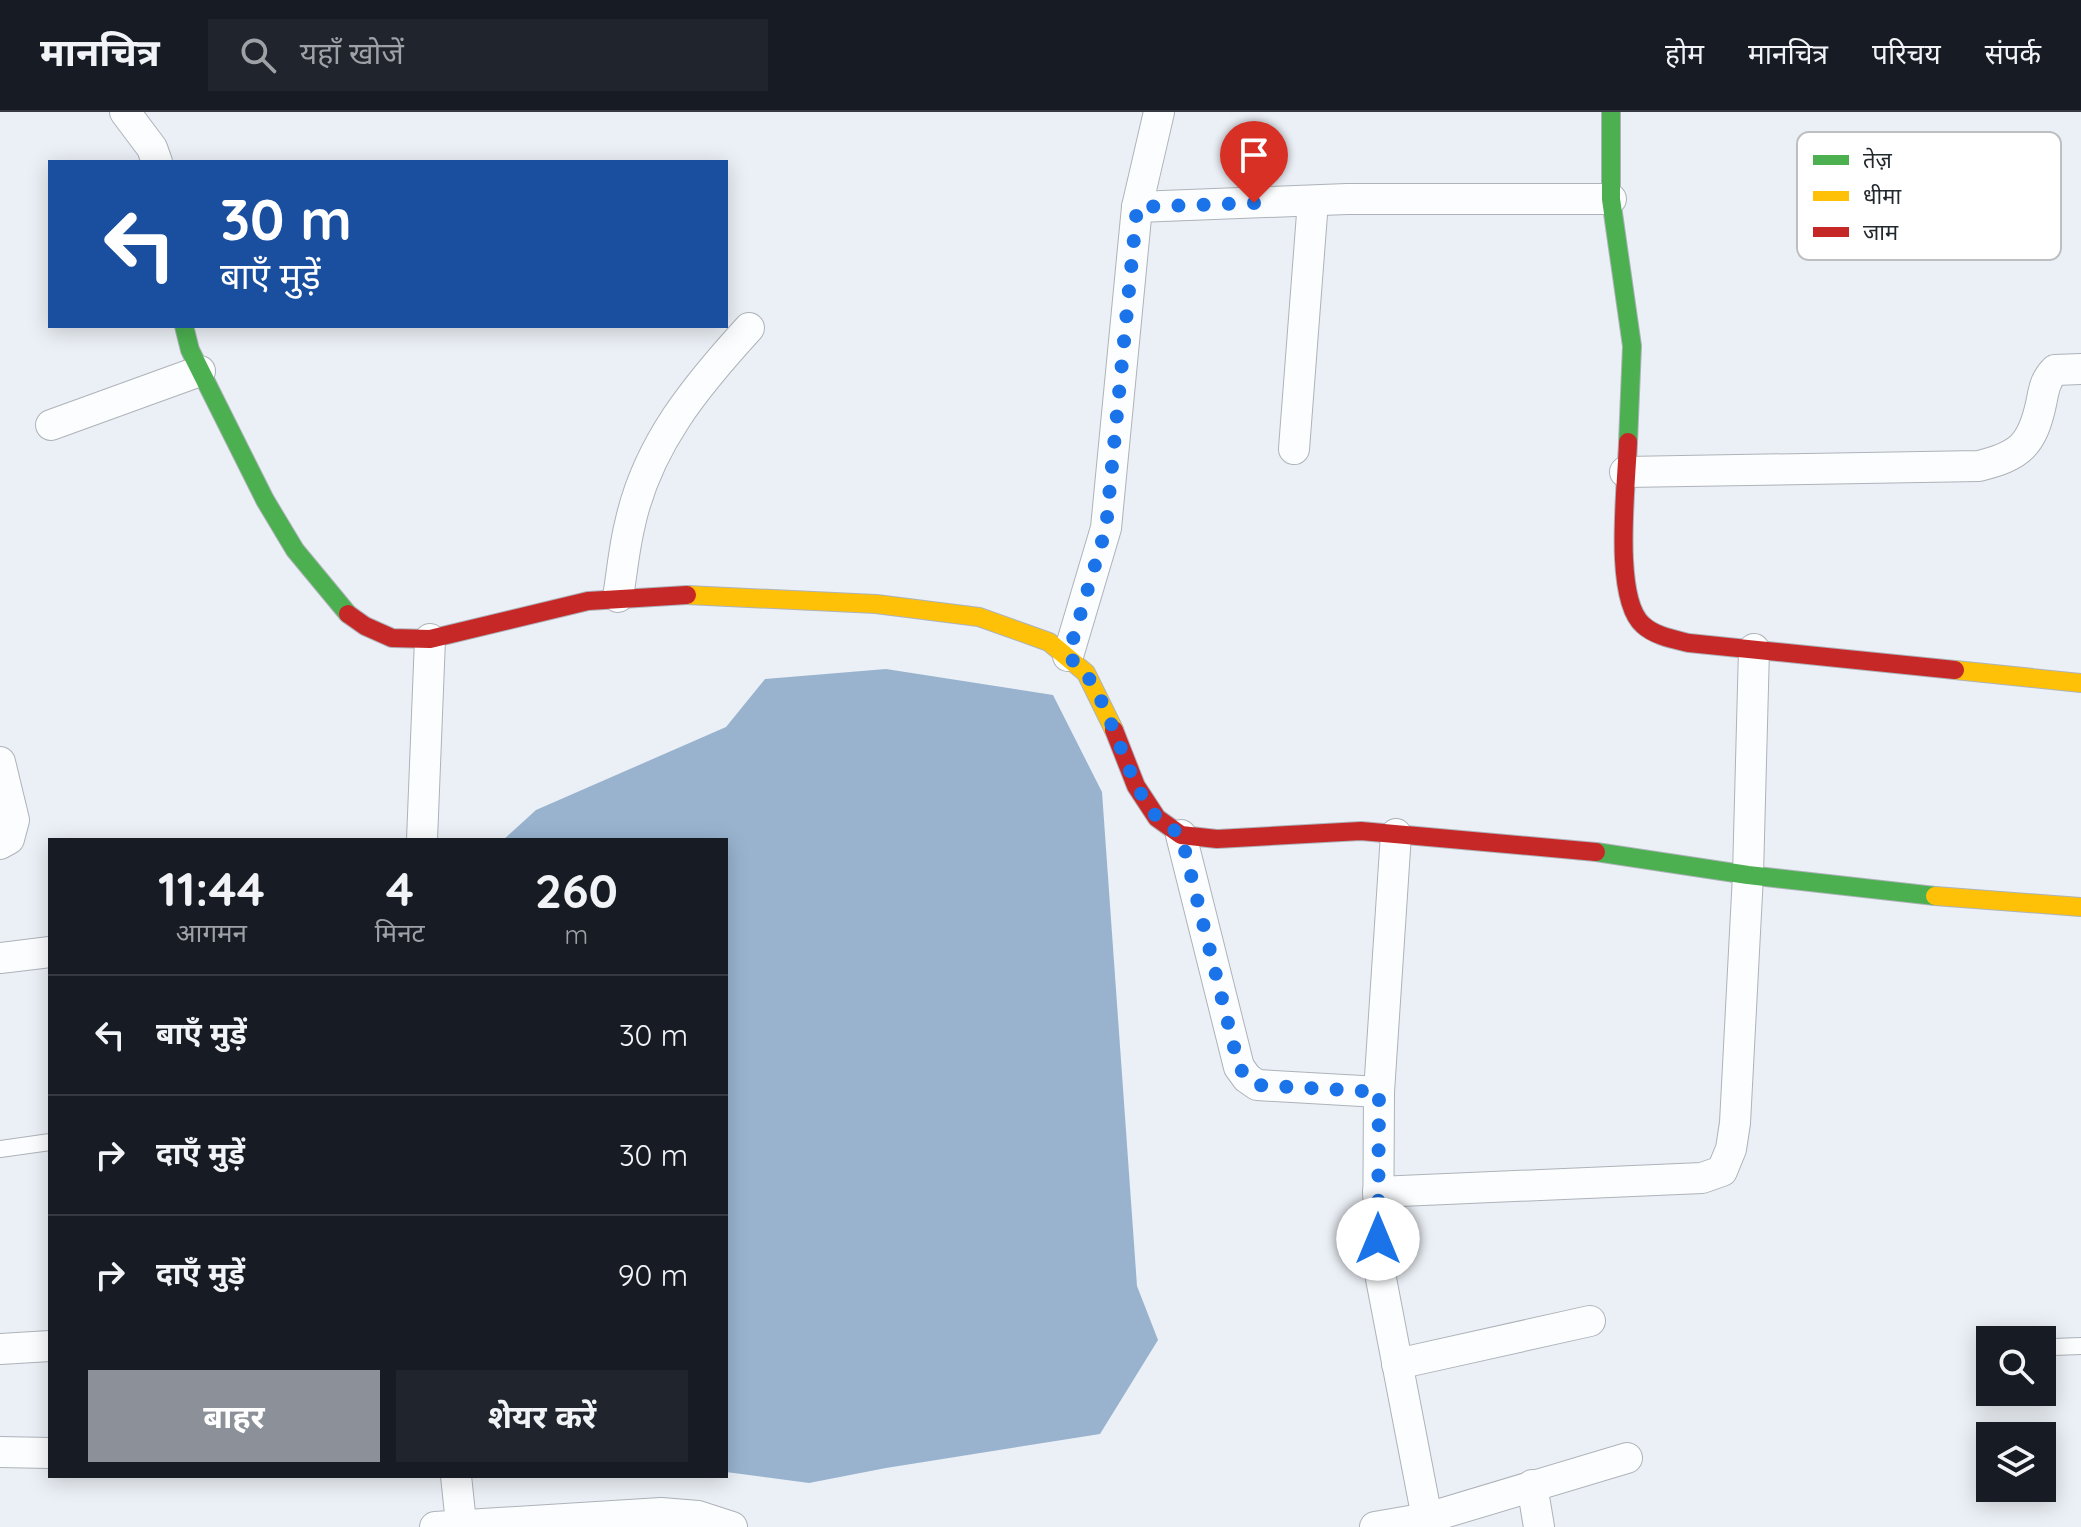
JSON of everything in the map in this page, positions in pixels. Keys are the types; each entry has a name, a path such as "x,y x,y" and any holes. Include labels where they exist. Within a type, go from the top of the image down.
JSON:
{"street":[{"path":"125,112 152,148 156,160"},
{"path":"1068,656 1106,528 1137,207 1159,112"},
{"path":"1611,112 1611,199 1632,346 1625,472 1624,592 1634,615 1654,634 1666,638 2081,683"},
{"path":"1137,207 1313,201 1611,199"},
{"path":"1294,449 1313,201"},
{"path":"184,328 200,371 265,500 295,550 344,611 365,626 392,638 430,639 588,601 669,594 876,604 979,617 1049,642 1086,673 1104,706 1136,786 1157,818 1181,835 1217,839 1361,831 1616,854 1748,875 1943,897 2081,907"},
{"path":"618,597 630,524 646,472 673,419 706,374 749,328"},
{"path":"1625,472 1979,466 2002,460 2023,449 2036,425 2046,379 2055,370 2081,369"},
{"path":"51,425 200,371"},
{"path":"422,838 430,639"},
{"path":"1378,1192 1702,1178 1722,1171 1731,1149 1735,1123 1748,875 1754,649"},
{"path":"0,762 14,820 9,839 0,844"},
{"path":"1396,834 1379,1092 1378,1263 1427,1518"},
{"path":"1181,835 1239,1067 1247,1078 1257,1085 1379,1092"},
{"path":"0,958 48,952"},
{"path":"1397,1364 1590,1321"},
{"path":"0,1349 48,1346"},
{"path":"0,1452 48,1453"},
{"path":"1375,1527 1427,1518 1627,1458"},
{"path":"456,1478 448,1525 661,1513 698,1516 732,1527"},
{"path":"1532,1485 1539,1527"}],"lane":[{"path":"0,1149 48,1142"},
{"path":"2056,1347 2081,1346"}],"water":[{"path":"886,669 1053,695 1102,792 1137,1286 1158,1340 1100,1434 809,1483 728,1472 728,838 505,838 536,810 726,727 765,679"}],"traffic: fast":[{"path":"1611,112 1611,199 1632,346 1628,442"},
{"path":"184,328 190,350 265,500 295,550 348,614"},
{"path":"1596,852 1748,875 1935,896"}],"traffic: slow":[{"path":"687,595 876,604 979,617 1049,642 1086,673 1114,730"},
{"path":"1955,670 2081,683"},
{"path":"1935,896 2081,907"}],"traffic: jam":[{"path":"1628,442 1624,566 1633,611 1648,629 1664,637 1689,643 1955,670"},
{"path":"348,614 392,638 430,639 588,601 687,595"},
{"path":"1114,730 1136,786 1157,818 1181,835 1217,839 1361,831 1596,852"}],"route":[{"path":"1254,203 1137,207 1106,528 1068,656 1086,673 1104,706 1136,786 1157,818 1181,835 1239,1067 1257,1085 1379,1092 1378,1239"}]}
